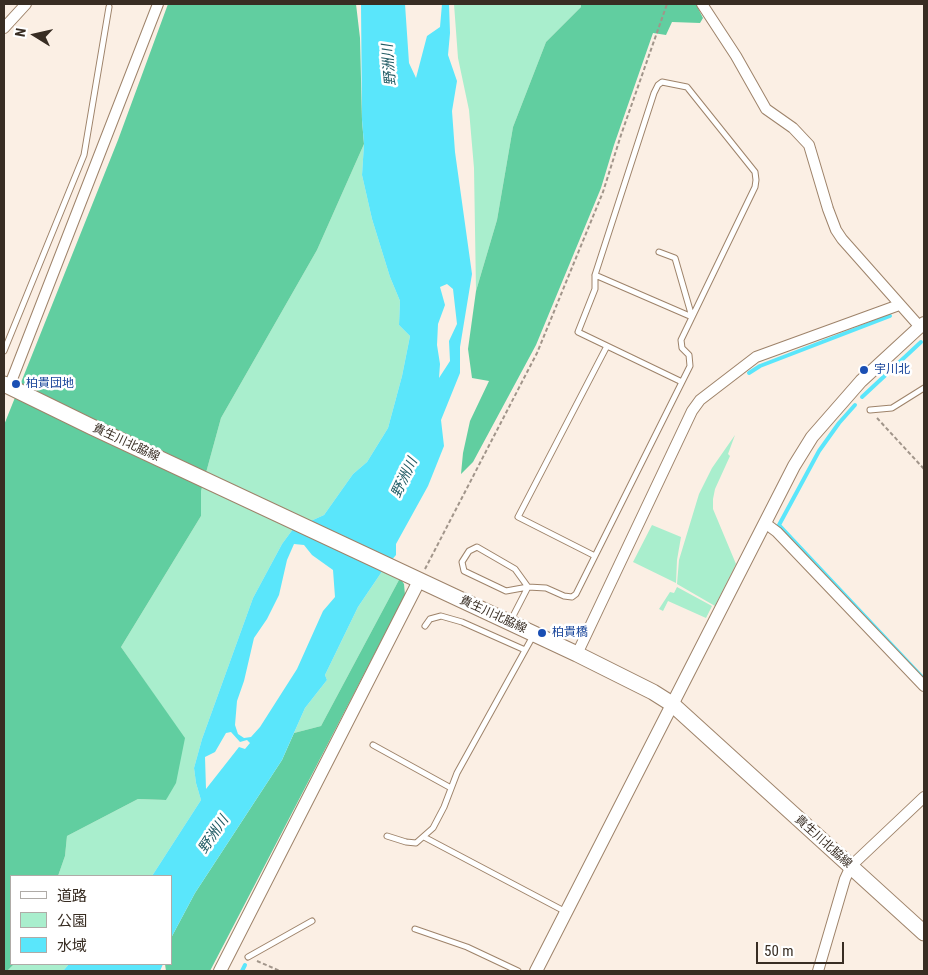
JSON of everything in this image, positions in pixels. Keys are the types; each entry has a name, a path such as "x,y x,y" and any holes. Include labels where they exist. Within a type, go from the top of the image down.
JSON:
{"main road":[{"name":"貴生川北脇線","path":"7,385 92,427 577,654 653,692 672,704 924,933"}],"street":[{"path":"4,28 26,4"},
{"path":"7,385 158,4"},
{"path":"536,971 794,466 812,437 861,381 923,328 899,305 842,239 836,230 823,196 809,145 793,128 766,109 736,56 702,4"},
{"path":"577,654 692,411 700,400 756,358 899,305"},
{"path":"765,523 777,532 924,686"},
{"path":"220,971 412,577"},
{"path":"818,971 845,879 851,866 924,797"}],"lane":[{"path":"4,351 84,155 110,7"},
{"path":"528,587 515,569 477,547 468,551 462,562 464,571 506,591 528,587 546,588 564,596 572,597 576,594 682,382 690,366 689,355 682,348 681,340 755,187 755,172 687,87 662,82 658,85 595,275 595,289 578,332 682,382"},
{"path":"660,252 675,258 692,317"},
{"path":"595,275 692,317"},
{"path":"595,556 518,517 607,346"},
{"path":"870,410 892,408 924,388"},
{"path":"510,623 528,587"},
{"path":"425,626 430,619 442,616 462,622 525,650"},
{"path":"387,836 416,843 433,828 444,807 457,773 534,634"},
{"path":"373,745 451,788"},
{"path":"424,837 566,912"},
{"path":"248,957 312,921"},
{"path":"415,929 467,947 518,971"}],"path":[{"path":"412,577 537,353 603,192 667,4"},
{"path":"870,410 924,469"}],"green space":[{"path":"168,4 356,4 360,38 364,144 317,250 221,418 201,491 201,516 121,647 185,738 176,783 166,800 138,799 67,836 65,856 58,875 10,875 10,965 13,965 7,971 4,971 4,425 118,140"},
{"path":"454,4 581,4 581,7 546,42 513,127 497,220 476,291 474,168 469,110 458,58"},
{"path":"581,4 696,4 703,18 700,23 672,22 666,35 653,33 601,188 536,345 473,462 461,474 463,453 470,421 489,381 472,378 468,349 476,291 497,220 513,127 546,42 581,7"},
{"path":"364,144 362,175 372,219 390,277 400,301 399,325 410,336 402,376 388,428 367,462 353,474 324,515 293,529 282,544 253,598 202,739 194,768 201,800 153,875 58,875 65,856 67,836 138,799 166,800 184,738 121,647 201,516 201,491 221,418 317,250"},
{"path":"735,435 728,454 730,456 715,489 713,509 736,564 715,606 677,584 679,560 699,494 712,468"},
{"path":"652,525 681,537 676,583 633,562"},
{"path":"383,570 400,578 321,726 294,733 305,708 327,680 325,675 358,607"},
{"path":"400,578 404,584 405,595 210,971 166,971 165,965 172,965 172,936 195,893 282,760 294,733 321,726"},
{"path":"677,587 712,606 706,618 668,601 663,611 659,609 670,592 674,593"},
{"path":"13,965 68,965 63,971 7,971"}],"water":[{"name":"野洲川","path":"361,4 405,4 409,63 416,78 427,36 440,27 442,4 449,4 450,33 448,55 457,81 452,111 455,152 472,274 460,347 460,373 441,420 444,446 428,486 396,544 396,555 383,570 358,607 325,675 327,680 305,708 282,760 195,893 172,936 172,875 153,875 201,800 194,768 202,739 253,598 282,544 293,529 324,515 353,474 367,462 388,428 402,376 410,336 399,325 400,301 390,277 372,219 362,175 364,144","holes":["447,284 453,289 457,324 449,341 450,361 439,378 438,324 445,305 440,287","294,544 304,545 312,555 333,570 335,597 323,611 297,669 260,727 251,737 244,738 238,734 235,725 237,701 244,681 254,638 267,619 279,595 287,560","231,732 240,742 247,740 250,743 245,749 239,747 206,789 205,757 215,752 226,733"]},
{"path":"68,965 163,965 160,971 63,971"}],"waterway":[{"path":"749,373 760,366 890,316"},
{"path":"862,397 921,342"},
{"path":"855,405 839,423 819,451 779,525 924,679"},
{"path":"242,971 245,965"}],"place":[{"name":"宇川北","path":"864,370"},
{"name":"柏貴団地","path":"16,384"},
{"name":"柏貴橋","path":"542,633"}]}
